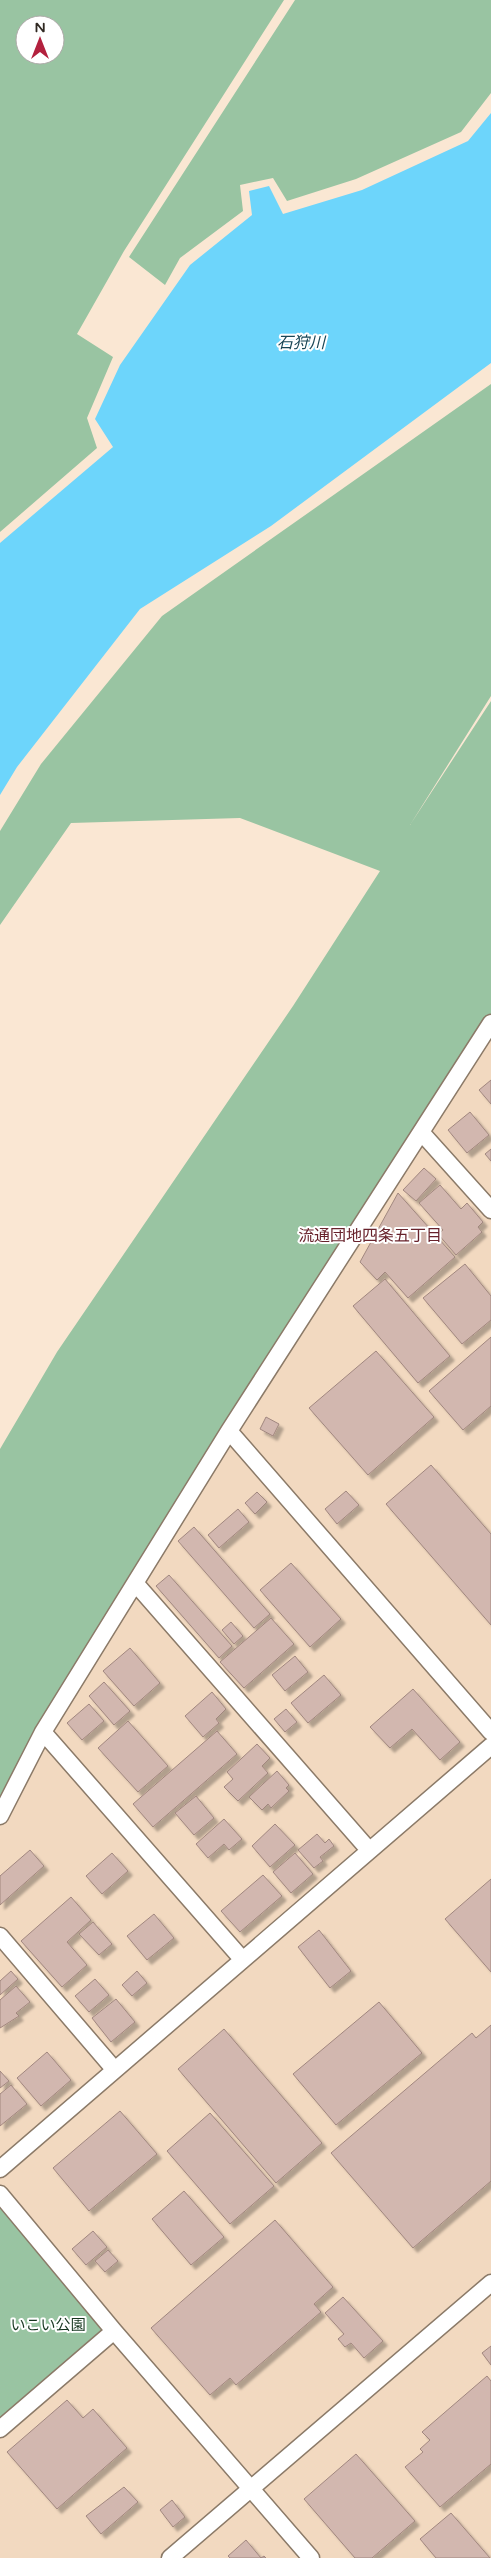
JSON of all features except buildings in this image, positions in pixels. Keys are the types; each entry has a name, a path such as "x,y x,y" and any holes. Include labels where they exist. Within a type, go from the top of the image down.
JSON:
{"street":[{"path":"0,1816 43,1732 229,1431 491,1023"},
{"path":"422,1132 491,1210"},
{"path":"229,1431 491,1732"},
{"path":"136,1584 370,1850"},
{"path":"43,1732 242,1960"},
{"path":"0,2169 491,1746"},
{"path":"0,1936 114,2069"},
{"path":"0,2194 114,2331 311,2558"},
{"path":"170,2558 491,2282"},
{"path":"0,2430 114,2331"}],"shaded area":[{"path":"491,1023 491,2558 0,2558 0,1816"}],"green space":[{"path":"0,0 284,0 124,251 77,334 113,357 87,418 97,448 0,532"},
{"path":"295,0 491,0 491,93 461,132 356,179 287,201 273,178 240,185 243,211 180,258 165,285 129,257"},
{"path":"491,384 491,696 410,825 491,701 491,1023 0,1816 0,1449 57,1352 293,1006 380,871 240,818 71,823 0,925 0,831 41,764 162,616"},
{"name":"いこい公園","path":"0,2194 114,2331 0,2426"}],"water":[{"name":"石狩川","path":"491,113 491,363 271,526 140,609 17,767 0,795 0,543 113,447 95,419 120,365 190,265 252,215 249,191 269,186 283,214 362,190 468,141"}],"district":[{"name":"流通団地四条五丁目","path":"370,1236"}]}
